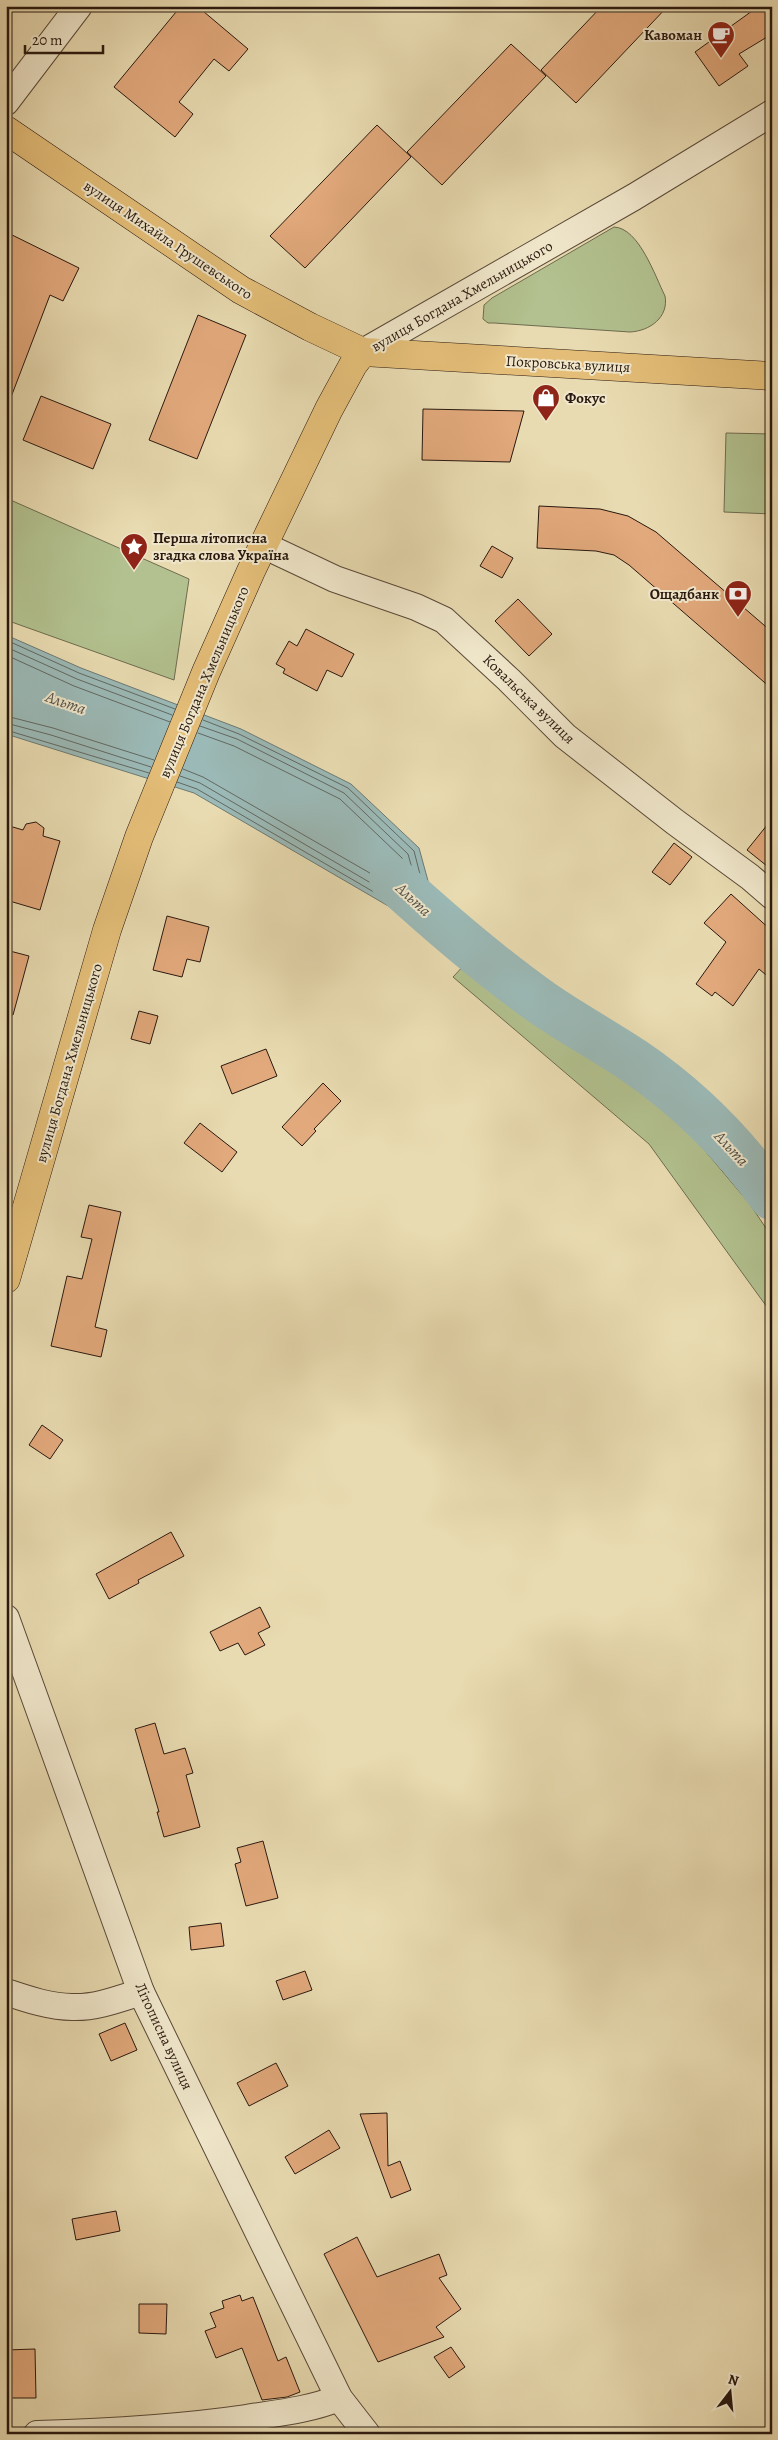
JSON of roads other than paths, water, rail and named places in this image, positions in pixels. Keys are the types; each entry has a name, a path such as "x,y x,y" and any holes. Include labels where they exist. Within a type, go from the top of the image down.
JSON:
{"main road":[{"name":"вулиця Михайла Грушевського","path":"6,130 241,290 310,327 364,352"},
{"name":"Покровська вулиця","path":"364,352 772,376"},
{"name":"вулиця Богдана Хмельницького","path":"6,1279 107,930 151,808 206,672 263,545 329,409 353,365 364,352"}],"street":[{"path":"6,102 79,6"},
{"name":"вулиця Богдана Хмельницького","path":"364,352 634,197 772,113"},
{"name":"Ковальська вулиця","path":"263,545 335,579 416,607 444,620 510,680 566,736 675,822 750,877 772,896"},
{"name":"Літописна вулиця","path":"6,1618 141,1992 339,2398 366,2434"},
{"path":"6,1992 72,2008 93,2005 141,1992"},
{"path":"37,2434 131,2430 221,2421 320,2406 339,2398"}],"water":[{"path":"6,635 81,668 241,729 351,784 419,848 439,921 402,914 194,793 6,734"}],"waterway":[{"name":"Альта","path":"392,879 502,973 552,1010 634,1061 673,1090 726,1141 772,1197"}],"place":[{"name":"Кавоман","path":"721,59"},
{"name":"Фокус","path":"546,422"},
{"name":"Перша літописна згадка слова Україна","path":"134,571"},
{"name":"Ощадбанк","path":"738,618"}]}
